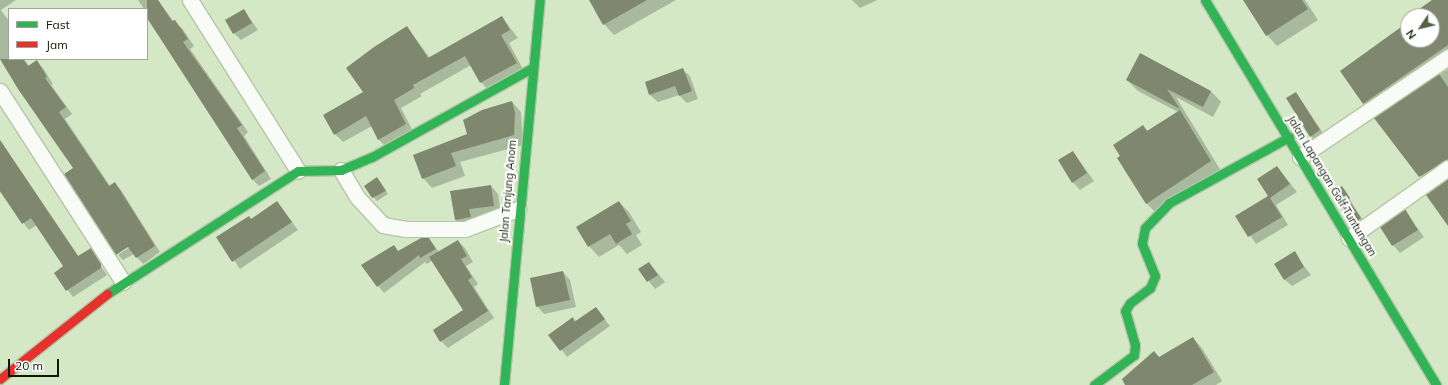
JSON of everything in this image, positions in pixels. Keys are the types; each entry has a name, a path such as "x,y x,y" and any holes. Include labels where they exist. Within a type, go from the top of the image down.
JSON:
{"street":[{"path":"190,0 298,171"},
{"name":"Jalan Tanjung Anom","path":"504,385 518,209 540,0"},
{"name":"Jalan Lapangan Golf Tuntungan","path":"1205,0 1436,385"},
{"path":"1300,157 1448,57"},
{"path":"0,379 123,282 298,171 341,170 372,157 532,68"},
{"path":"0,91 123,282"},
{"path":"1094,385 1134,355 1135,345 1125,311 1130,303 1150,288 1155,276 1142,243 1145,228 1169,204 1288,137"},
{"path":"1348,238 1448,168"},
{"path":"341,170 357,197 383,225 406,229 464,229 518,209"}],"building":[{"path":"147,0 158,0 172,21 175,20 188,39 183,42 242,125 237,128 265,171 252,180 148,20"},
{"path":"589,0 647,0 603,25"},
{"path":"1243,0 1302,0 1308,9 1266,36"},
{"path":"1432,0 1448,0 1448,45 1363,104 1340,71 1400,28 1400,48 1440,48 1440,8 1421,8"},
{"path":"244,9 252,23 233,34 225,20"},
{"path":"502,16 510,30 501,35 517,63 480,83 465,56 413,85 414,88 394,100 406,124 378,140 366,116 334,135 323,115 363,92 346,68 374,47 407,26 428,58"},
{"path":"1140,53 1211,91 1203,107 1167,89 1180,109 1126,80"},
{"path":"0,59 24,60 28,66 37,60 47,77 45,78 66,107 59,112 109,186 115,182 155,246 136,258 128,247 116,255 64,174 73,168 18,89"},
{"path":"683,68 692,91 679,96 675,86 649,95 645,82"},
{"path":"1439,74 1448,87 1448,159 1419,177 1374,118"},
{"path":"1296,92 1320,130 1310,137 1286,98"},
{"path":"512,101 515,113 514,135 451,153 456,166 422,179 413,155 467,134 463,120 482,110"},
{"path":"1180,110 1211,161 1146,204 1117,158 1120,156 1113,145 1143,125 1147,131"},
{"path":"0,140 78,256 91,248 101,264 101,268 66,291 54,273 63,266 31,218 22,224 0,191"},
{"path":"1073,151 1087,173 1072,183 1058,160"},
{"path":"1277,166 1290,184 1270,198 1282,217 1248,237 1235,216 1268,196 1257,179"},
{"path":"377,177 386,191 372,198 364,186"},
{"path":"1448,179 1448,226 1426,195"},
{"path":"491,185 494,206 469,209 471,217 455,220 450,191"},
{"path":"1342,186 1350,198 1341,204 1334,192"},
{"path":"277,201 292,222 232,262 216,237 249,216 251,219"},
{"path":"619,201 631,221 626,224 632,234 616,244 610,234 588,247 576,227"},
{"path":"1350,202 1361,218 1353,224 1343,207"},
{"path":"1405,209 1418,230 1392,246 1380,227"},
{"path":"421,238 429,238 436,249 420,258 419,255 377,287 361,265 394,245 398,251"},
{"path":"458,240 467,256 461,259 472,277 468,280 488,311 440,342 433,330 463,310 429,257"},
{"path":"1295,251 1304,267 1284,280 1274,264"},
{"path":"649,262 658,275 647,282 638,269"},
{"path":"563,271 570,300 536,307 530,278"},
{"path":"596,307 605,319 560,351 548,335 573,317 574,322"},
{"path":"1193,337 1214,372 1192,385 1125,385 1122,379 1154,351 1159,357"}],"traffic: fast":[{"path":"504,385 540,0"},
{"path":"1205,0 1436,385"},
{"path":"107,294 298,171 341,170 372,157 532,68"},
{"path":"1094,385 1134,355 1135,345 1125,311 1130,303 1150,288 1155,276 1142,243 1145,228 1169,203 1289,137"}],"traffic: jam":[{"path":"0,379 107,294"}]}
